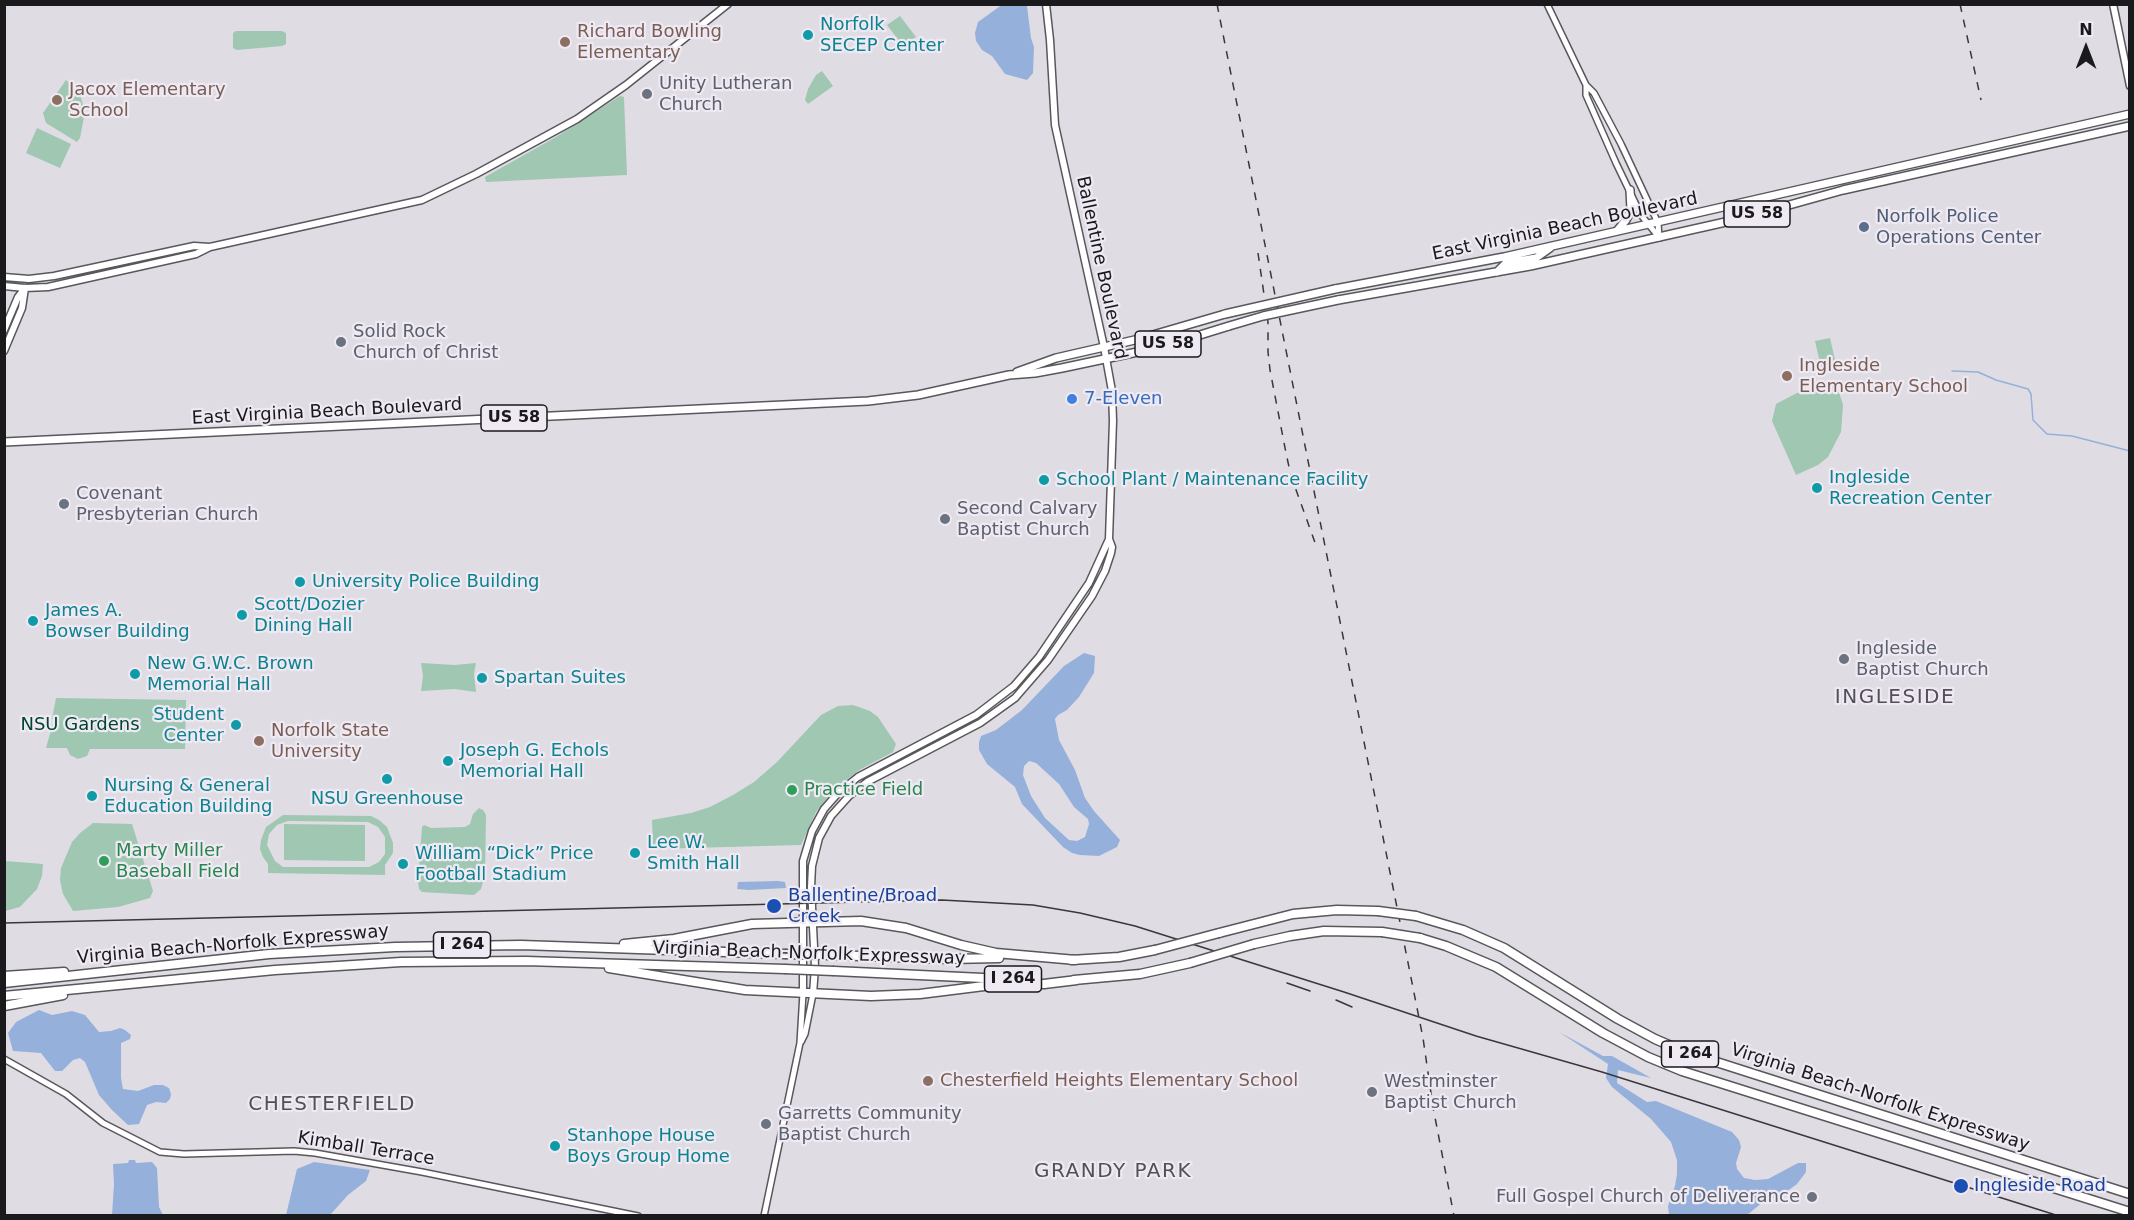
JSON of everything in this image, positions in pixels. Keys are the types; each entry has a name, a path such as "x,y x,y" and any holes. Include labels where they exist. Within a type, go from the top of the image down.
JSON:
{"highway":[{"name":"Virginia Beach-Norfolk Expressway","path":"4,983 261,955 484,945 949,959 1076,960 1119,957 1155,950 1293,914 1337,909 1378,911 1416,916 1463,930 1504,948 1618,1019 1685,1052 2130,1194"},
{"path":"588,947 674,939 752,924 872,921 906,927 961,945 996,953 1076,960"},
{"name":"Virginia Beach-Norfolk Expressway","path":"4,996 249,972 445,961 585,962 1077,980 1140,974 1290,936 1324,931 1382,932 1420,938 1496,967 1603,1034 1666,1064 2130,1212"},
{"path":"585,962 722,987 813,994 892,996 1008,983 1044,984 1077,980"},
{"path":"4,976 50,972 112,971"},
{"path":"4,1006 98,988"}],"main road":[{"path":"4,286 48,287 196,254 210,247 414,202 437,194 529,147 592,109 728,4"},
{"name":"Ballentine Boulevard","path":"813,994 815,975 811,886 814,855 824,827 838,806 867,782 987,719 1028,686 1099,584 1111,553 1112,547 1109,539 1112,391 1055,125 1046,4"},
{"path":"2114,4 2130,86"},
{"name":"East Virginia Beach Boulevard","path":"4,442 868,401 918,395 1009,375 1056,358 1173,330 1226,314 1335,289 1481,262 1658,223 1895,166 2130,114"},
{"name":"East Virginia Beach Boulevard","path":"1009,375 1035,373 1161,347 1263,316 1338,300 1497,272 1659,237 1739,219 1843,190 2130,126"},
{"path":"1616,232 1631,210 1630,190"},
{"path":"4,277 29,279 54,276 194,246 210,247"},
{"path":"1481,262 1497,272 1506,263 1536,258 1552,246"},
{"path":"4,330 18,297 29,279"},
{"path":"4,351 22,309 25,288"},
{"name":"Ballentine Boulevard","path":"803,993 802,872 804,855 818,820 833,798 858,777 976,715 1014,686 1039,657 1089,583 1109,539"}],"street":[{"path":"1547,4 1586,85 1594,93 1658,223 1659,237"},
{"path":"1586,85 1586,95 1630,190 1648,225 1659,237"},
{"name":"Ballentine Boulevard","path":"764,1215 800,1043 803,993"},
{"name":"Ballentine Boulevard","path":"800,1043 805,1034 813,994"},
{"name":"Kimball Terrace","path":"4,1059 66,1094 103,1123 160,1152 184,1154 294,1151 315,1153 638,1215"}],"green space":[{"path":"900,16 916,37 903,46 887,25"},
{"path":"236,31 282,31 286,33 286,44 237,50 233,48 233,33"},
{"path":"822,71 833,86 808,104 805,100 808,89 816,75"},
{"path":"66,80 81,98 85,112 80,138 77,142 46,123 43,113"},
{"path":"620,96 624,97 627,175 486,182 485,177 556,137"},
{"path":"37,128 71,144 60,168 26,153"},
{"path":"1830,338 1836,364 1821,367 1815,341"},
{"path":"1833,381 1843,405 1841,432 1828,457 1818,465 1796,475 1772,421 1776,404 1797,393"},
{"path":"421,663 455,665 476,663 474,674 476,692 455,689 421,691 423,676"},
{"name":"NSU Gardens","path":"56,698 186,700 185,749 90,749 87,756 78,759 70,755 67,748 46,748 54,720 52,719"},
{"path":"853,705 870,711 878,717 896,744 893,752 861,769 836,787 816,812 801,845 653,849 652,820 691,813 710,807 733,795 754,782 777,762 821,715 838,706"},
{"path":"479,808 486,815 485,875 481,889 474,895 422,892 418,882 422,827 424,825 431,828 465,827 470,824 473,814"},
{"path":"283,815 371,816 387,827 393,843 393,853 385,865 385,875 268,873 268,864 260,849 266,827","holes":["288,821 368,822 378,827 385,837 385,854 379,862 369,867 283,867 275,861 267,845 269,834 277,825"]},
{"name":"Marty Miller Baseball Field","path":"93,823 132,824 153,891 150,898 118,907 73,911 63,894 60,880 61,868 72,842"},
{"path":"284,824 365,825 365,861 284,860"},
{"path":"5,861 43,864 42,876 37,889 20,907 5,911"}],"water":[{"path":"1003,4 1027,6 1034,47 1033,73 1027,80 1005,74 992,56 982,50 976,41 975,33 978,22"},
{"path":"1084,653 1095,656 1094,673 1079,697 1055,719 1059,740 1075,770 1085,798 1120,840 1117,847 1099,856 1072,853 1063,847 1022,804 1015,787 987,764 979,750 981,736 996,730 1022,710 1064,666","holes":["1029,761 1036,763 1059,784 1074,807 1088,819 1089,824 1085,837 1077,841 1069,840 1045,818 1031,796 1023,775 1024,766"]},
{"path":"738,882 785,882 786,888 737,889"},
{"path":"39,1010 52,1015 72,1011 85,1015 99,1032 120,1028 125,1030 131,1035 130,1039 121,1043 123,1089 138,1091 154,1085 163,1085 169,1088 170,1099 166,1103 156,1102 147,1105 139,1124 128,1125 99,1095 85,1062 80,1058 73,1060 62,1071 55,1071 41,1053 13,1051 8,1033 16,1022"},
{"path":"1559,1032 1603,1056 1612,1056 1651,1078 1618,1070 1617,1083 1647,1102 1656,1101 1732,1132 1739,1140 1741,1147 1736,1163 1737,1169 1744,1178 1768,1179 1798,1163 1806,1163 1806,1172 1797,1184 1782,1195 1763,1202 1747,1215 1669,1215 1668,1206 1677,1174 1677,1160 1671,1142 1651,1119 1612,1087 1606,1078 1608,1064"},
{"path":"129,1160 135,1160 136,1163 152,1162 157,1168 159,1207 163,1215 112,1215 113,1164 128,1163"},
{"path":"314,1162 370,1170 366,1181 348,1195 330,1215 286,1215 297,1169"}],"waterway":[{"path":"1952,371 1978,372 2028,389 2031,394 2033,420 2047,434 2072,436 2130,451"}],"tram line":[{"path":"4,923 942,900 1033,905 1135,926 1476,1036 1602,1072 2059,1216"},
{"path":"1287,983 1310,991"},
{"path":"1336,1000 1352,1007"}],"railway":[{"path":"1217,4 1423,1038 1433,1107 1454,1216"},
{"path":"1960,4 1981,100"},
{"path":"1258,253 1268,322 1270,370 1286,453 1291,476 1317,548"}],"place":[{"name":"Norfolk SECEP Center","path":"808,35"},
{"name":"Richard Bowling Elementary","path":"565,42"},
{"name":"Unity Lutheran Church","path":"647,94"},
{"name":"Jacox Elementary School","path":"57,100"},
{"name":"Norfolk Police Operations Center","path":"1864,227"},
{"name":"Solid Rock Church of Christ","path":"341,342"},
{"name":"Ingleside Elementary School","path":"1787,376"},
{"name":"7-Eleven","path":"1072,399"},
{"name":"School Plant / Maintenance Facility","path":"1044,480"},
{"name":"Ingleside Recreation Center","path":"1817,488"},
{"name":"Covenant Presbyterian Church","path":"64,504"},
{"name":"Second Calvary Baptist Church","path":"945,519"},
{"name":"University Police Building","path":"300,582"},
{"name":"Scott/Dozier Dining Hall","path":"242,615"},
{"name":"James A. Bowser Building","path":"33,621"},
{"name":"Ingleside Baptist Church","path":"1844,659"},
{"name":"New G.W.C. Brown Memorial Hall","path":"135,674"},
{"name":"Spartan Suites","path":"482,678"},
{"name":"Student Center","path":"236,725"},
{"name":"Norfolk State University","path":"259,741"},
{"name":"Joseph G. Echols Memorial Hall","path":"448,761"},
{"name":"NSU Greenhouse","path":"387,779"},
{"name":"Practice Field","path":"792,790"},
{"name":"Nursing & General Education Building","path":"92,796"},
{"name":"Lee W. Smith Hall","path":"635,853"},
{"name":"Marty Miller Baseball Field","path":"104,861"},
{"name":"William “Dick” Price Football Stadium","path":"403,864"},
{"name":"Ballentine/Broad Creek","path":"774,906"},
{"name":"Chesterfield Heights Elementary School","path":"928,1081"},
{"name":"Westminster Baptist Church","path":"1372,1092"},
{"name":"Garretts Community Baptist Church","path":"766,1124"},
{"name":"Stanhope House Boys Group Home","path":"555,1146"},
{"name":"Ingleside Road","path":"1961,1186"},
{"name":"Full Gospel Church of Deliverance","path":"1812,1197"}],"district":[{"name":"INGLESIDE","path":"1895,698"},
{"name":"CHESTERFIELD","path":"332,1105"},
{"name":"GRANDY PARK","path":"1113,1172"}]}
